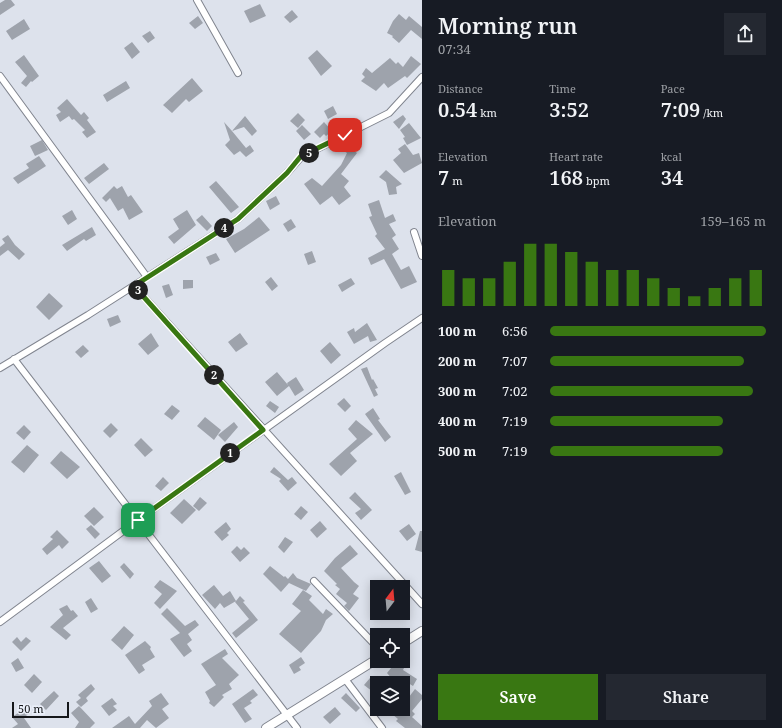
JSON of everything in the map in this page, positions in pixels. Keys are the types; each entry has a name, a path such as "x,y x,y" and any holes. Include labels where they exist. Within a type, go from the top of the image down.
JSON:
{"street":[{"path":"197,0 238,73"},
{"path":"0,76 146,277"},
{"path":"0,368 134,286 238,219 287,173 301,156 388,113 422,77"},
{"path":"414,232 422,256"},
{"path":"134,286 422,604"},
{"path":"0,622 138,520 422,318"},
{"path":"14,359 297,728"},
{"path":"314,581 370,640"},
{"path":"410,639 422,631"},
{"path":"266,728 370,663"},
{"path":"345,679 382,728"}],"building":[{"path":"5,0 11,0 15,5 0,15 0,3"},
{"path":"260,4 266,16 250,23 244,11"},
{"path":"292,10 298,17 290,23 284,17"},
{"path":"399,14 406,20 409,16 422,27 422,39 411,30 399,43 392,37 393,36 387,33 393,21"},
{"path":"198,16 203,23 195,29 189,23"},
{"path":"24,19 30,29 12,40 6,31"},
{"path":"150,31 155,38 148,43 142,36"},
{"path":"132,42 140,52 132,59 124,48"},
{"path":"317,50 332,66 321,76 308,58"},
{"path":"24,55 39,76 32,82 31,81 26,87 21,83 27,76 15,62"},
{"path":"411,56 421,64 407,78 405,76 388,88 384,83 376,91 361,81 365,77 362,74 366,68 372,73 390,58 396,64 398,62 403,67"},
{"path":"192,78 203,91 189,102 186,99 172,113 163,105"},
{"path":"126,81 130,88 107,102 103,95"},
{"path":"67,99 81,115 84,112 89,118 87,120 96,132 87,138 82,132 85,130 69,116 60,122 56,115 61,112 57,108"},
{"path":"333,106 337,114 328,119 324,111"},
{"path":"298,113 305,120 298,128 290,121"},
{"path":"403,115 406,119 399,129 393,122"},
{"path":"245,116 257,131 252,136 244,127 232,131"},
{"path":"224,122 246,148 250,145 254,151 246,157 240,151 234,155 225,145 230,140"},
{"path":"324,122 332,131 326,136 324,134 320,138 314,132"},
{"path":"409,123 421,138 407,145 403,138 405,137 400,130"},
{"path":"302,125 311,134 304,140 296,131"},
{"path":"42,140 48,150 35,156 30,146"},
{"path":"405,144 413,155 419,153 422,163 404,173 393,160 401,153 398,149"},
{"path":"349,146 357,153 341,174 349,181 344,187 351,196 339,205 332,196 320,205 304,184 312,178 322,186 341,165 347,153 344,151"},
{"path":"39,156 46,166 18,184 13,178 29,168 26,164"},
{"path":"104,163 109,169 89,184 84,178"},
{"path":"386,170 402,184 396,187 397,194 389,195 386,182 379,177"},
{"path":"216,181 239,207 231,213 209,187"},
{"path":"114,186 117,189 122,186 128,197 131,195 143,212 129,220 123,208 118,211 110,198 106,202 102,198"},
{"path":"276,196 280,204 270,210 266,201"},
{"path":"379,200 385,218 393,214 396,221 389,224 396,235 392,238 399,249 392,254 401,270 409,266 417,282 401,289 384,259 371,265 368,258 385,249 375,236 377,234 369,217 372,216 368,204"},
{"path":"72,210 77,219 68,225 62,216"},
{"path":"187,210 196,225 174,244 168,237 179,229 173,219"},
{"path":"202,215 212,226 207,231 196,220"},
{"path":"259,217 270,230 235,253 226,239 244,229"},
{"path":"291,219 296,227 288,232 283,224"},
{"path":"92,227 96,235 86,241 84,239 67,251 62,245"},
{"path":"8,235 15,245 25,254 19,260 8,250 0,256 0,247 5,243 2,239"},
{"path":"312,251 316,262 308,265 304,254"},
{"path":"216,253 220,260 210,265 206,257"},
{"path":"271,277 278,286 272,291 265,282"},
{"path":"351,278 355,284 342,292 338,285"},
{"path":"183,280 193,280 193,288 183,289"},
{"path":"169,284 173,295 166,298 162,286"},
{"path":"49,293 63,306 49,320 36,307"},
{"path":"118,315 121,322 110,327 107,319"},
{"path":"367,323 377,340 370,342 368,336 354,344 347,332 354,328 355,332"},
{"path":"151,333 159,346 148,355 138,344"},
{"path":"240,333 248,344 236,352 228,342"},
{"path":"330,342 341,355 331,364 320,351"},
{"path":"83,345 89,351 81,358 75,352"},
{"path":"367,367 372,380 373,379 378,388 375,389 378,395 374,397 361,369"},
{"path":"277,372 288,385 287,383 296,377 304,390 295,396 289,386 277,396 265,382"},
{"path":"344,398 351,406 345,412 337,404"},
{"path":"270,401 279,407 275,413 266,406"},
{"path":"172,405 180,411 172,420 164,414"},
{"path":"373,408 380,419 378,420 391,437 385,442 365,414"},
{"path":"205,417 221,430 214,440 197,426"},
{"path":"356,420 373,434 350,453 357,461 341,476 329,464 357,439 348,429"},
{"path":"234,422 238,427 225,442 218,435"},
{"path":"111,423 118,430 110,438 103,431"},
{"path":"24,425 31,432 24,440 16,433"},
{"path":"141,438 153,450 145,457 134,445"},
{"path":"27,445 39,455 24,473 11,462"},
{"path":"61,451 80,467 67,479 50,463"},
{"path":"274,467 288,480 292,477 297,483 288,491 279,481 281,479 270,472"},
{"path":"401,472 411,492 405,495 394,476"},
{"path":"163,477 169,483 161,491 155,486"},
{"path":"355,492 372,510 361,520 355,513 361,509 349,498"},
{"path":"200,497 207,503 199,511 193,506"},
{"path":"184,499 196,510 182,524 170,513"},
{"path":"301,506 308,512 301,520 294,514"},
{"path":"94,507 104,517 94,526 84,516"},
{"path":"320,521 327,529 317,538 310,530"},
{"path":"226,522 231,529 227,533 229,535 222,541 214,532"},
{"path":"409,524 416,534 407,541 399,531"},
{"path":"91,525 100,534 95,539 86,529"},
{"path":"57,530 69,542 62,549 59,545 47,555 42,549 53,539 50,537"},
{"path":"420,531 422,531 422,552 415,550"},
{"path":"285,537 293,542 284,553 278,547"},
{"path":"350,545 358,554 341,568 359,586 353,594 359,598 349,611 344,606 347,603 336,594 340,589 335,585 337,584 324,571 335,558"},
{"path":"237,546 241,550 244,547 250,553 240,562 231,552"},
{"path":"99,561 111,576 102,583 89,568"},
{"path":"124,563 134,574 130,579 120,567"},
{"path":"270,566 288,579 293,573 297,578 311,584 306,591 289,583 281,592 263,574"},
{"path":"160,580 177,591 160,609 154,603 162,594 154,587"},
{"path":"214,585 223,596 230,591 236,601 224,608 220,603 215,609 202,595"},
{"path":"303,590 312,596 309,600 323,614 326,609 333,614 326,620 321,631 301,653 279,634 301,611 292,604"},
{"path":"240,596 258,620 236,638 232,633 249,619 235,602"},
{"path":"91,598 98,609 91,613 85,602"},
{"path":"67,605 71,611 73,610 78,616 63,628 71,635 66,640 50,627 63,615 59,609"},
{"path":"167,608 185,626 195,620 199,625 188,634 192,640 187,644 192,651 184,657 170,639 180,633 161,614"},
{"path":"124,626 134,635 122,650 111,640"},
{"path":"17,637 21,642 26,637 31,641 21,651 12,642"},
{"path":"145,641 151,647 150,649 155,657 142,665 145,670 139,674 125,655"},
{"path":"225,649 228,654 222,658 239,675 229,684 232,689 222,695 224,697 214,707 209,703 210,701 205,692 216,685 201,664"},
{"path":"301,657 305,663 299,667 301,670 294,674 289,665"},
{"path":"18,658 24,668 16,672 11,663"},
{"path":"391,668 404,668 403,670 417,679 413,686 410,684 410,676 390,676 387,673"},
{"path":"34,674 42,682 32,693 24,685"},
{"path":"370,678 370,690 364,685"},
{"path":"91,684 95,689 86,698 88,701 81,707 76,702 81,698 78,695"},
{"path":"253,689 258,695 250,701 252,703 244,708 252,719 245,723 232,704"},
{"path":"415,689 422,695 422,699 412,711 415,714 412,717 422,726 422,728 405,728 396,721 398,719 394,716 410,716 410,696"},
{"path":"54,691 59,696 46,710 40,704"},
{"path":"161,693 169,704 162,709 169,718 156,728 147,720 140,728 112,728 129,716 135,724 152,706 149,701"},
{"path":"346,693 360,708 356,712 341,698"},
{"path":"112,698 117,704 113,706 117,710 109,716 101,706"},
{"path":"79,706 95,723 90,728 75,728 79,722 71,713"},
{"path":"335,707 341,714 330,724 323,717"},
{"path":"24,709 28,714 24,718 31,728 12,728 18,724 12,717"}],"route":[{"path":"138,520 263,430 134,286 238,219 287,173 301,156 345,135"}]}
